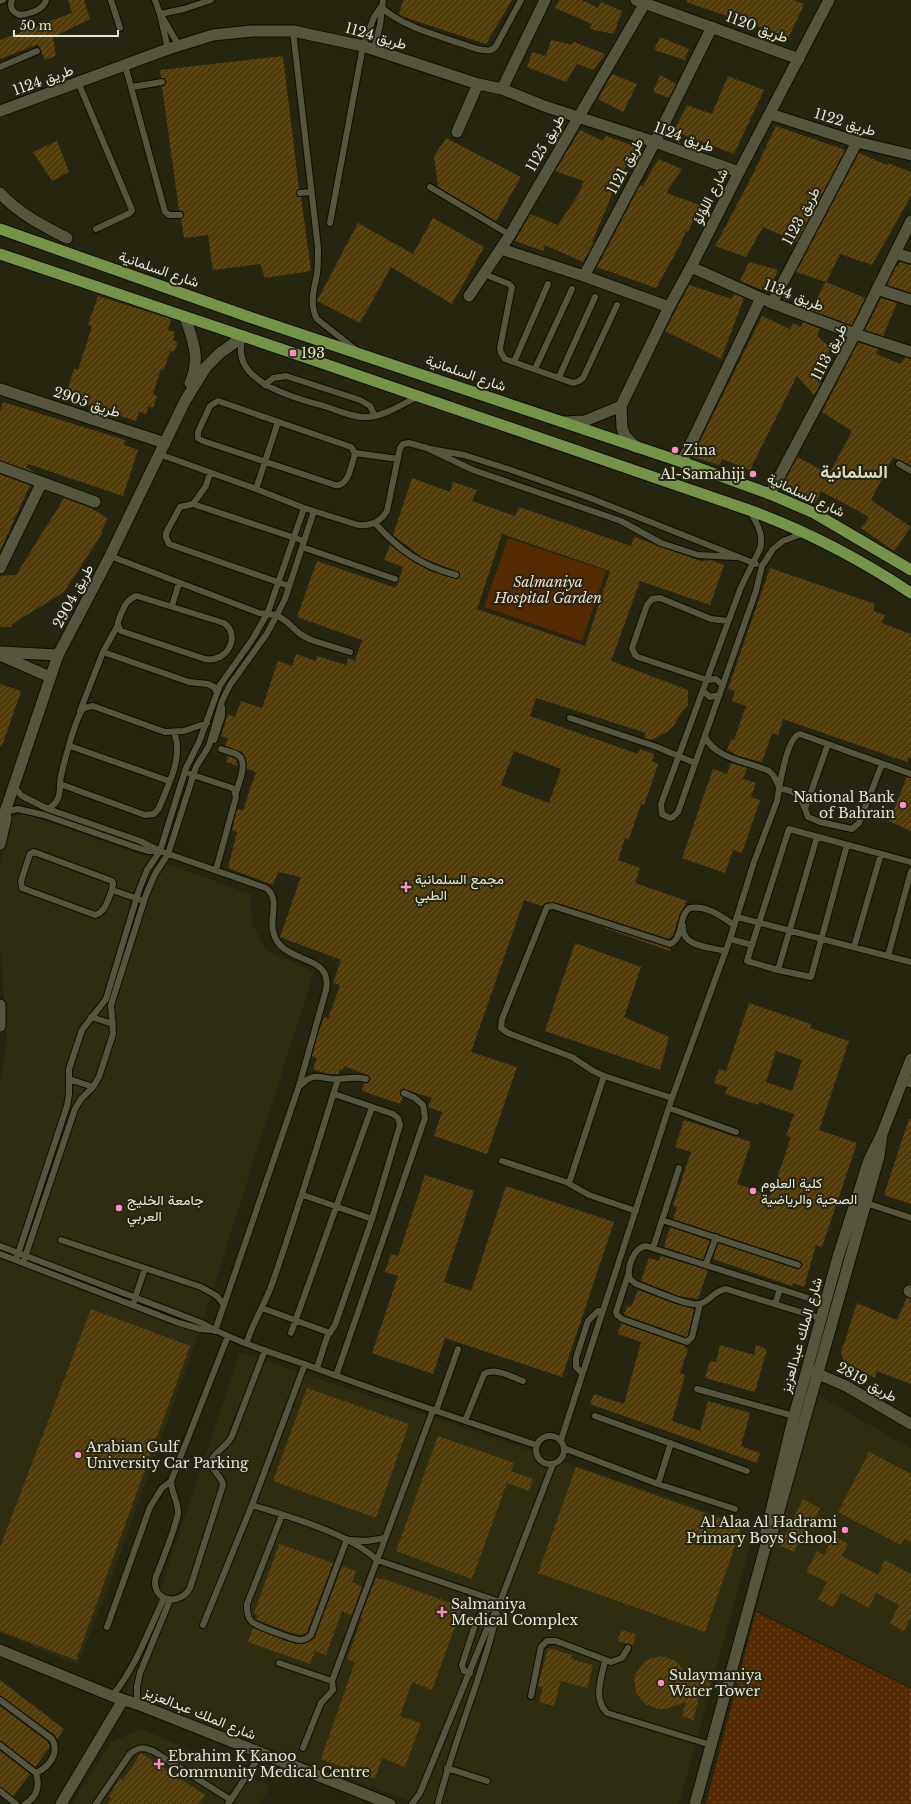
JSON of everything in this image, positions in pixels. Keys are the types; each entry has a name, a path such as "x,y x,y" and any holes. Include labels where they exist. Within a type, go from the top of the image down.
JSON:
{"main road":[{"name":"شارع السلمانية","path":"0,229 255,319 565,422 770,494 814,513 911,570"},
{"path":"0,254 244,336 749,510 806,533 879,572 911,593"}],"street":[{"path":"502,89 545,0"},
{"name":"شارع اللؤلؤ","path":"636,447 625,436 622,428 621,406 669,307 829,0"},
{"name":"طريق 1120","path":"640,2 799,59"},
{"name":"طريق 1125","path":"469,296 510,234 578,116 640,2"},
{"name":"طريق 1121","path":"584,276 655,142 712,27"},
{"name":"طريق 1124","path":"0,111 168,49 213,35 252,31 293,31 374,49 478,84 502,89 544,106 655,142 739,172"},
{"path":"457,132 478,84"},
{"name":"طريق 1122","path":"770,114 857,142 911,156"},
{"name":"طريق 1123","path":"772,303 857,142"},
{"path":"0,193 18,210 67,238"},
{"name":"طريق 1113","path":"770,494 855,334 911,221"},
{"path":"501,249 584,276 669,307"},
{"path":"895,254 911,258"},
{"name":"طريق 1134","path":"691,267 772,303 855,334 911,352"},
{"path":"877,289 911,300"},
{"path":"682,462 761,298"},
{"name":"طريق 2904","path":"0,844 6,818 2,815 58,655 110,556 184,401 196,366 197,354 185,317"},
{"name":"طريق 2904","path":"184,401 206,367 220,353 244,336"},
{"name":"طريق 2905","path":"0,389 165,443"},
{"path":"565,422 585,421 621,406"},
{"path":"0,467 41,484 95,502"},
{"path":"0,568 41,484"},
{"path":"0,652 58,655"},
{"path":"0,655 50,677"},
{"path":"0,1005 0,1026"},
{"name":"شارع الملك عبدالعزيز","path":"695,1804 766,1548 775,1525 812,1371 825,1303 869,1160 907,1081 911,1059"},
{"name":"شارع الملك عبدالعزيز","path":"766,1548 768,1523 794,1416 832,1322 879,1156 882,1134"},
{"name":"طريق 2819","path":"812,1371 850,1388 911,1424"},
{"name":"شارع الملك عبدالعزيز","path":"0,1650 112,1696 138,1704 390,1804"},
{"path":"61,1804 123,1700"}],"lane":[{"path":"12,0 11,7 13,11 20,15 40,8 45,4 46,0"},
{"path":"111,0 120,28"},
{"path":"155,0 160,14 168,49"},
{"path":"160,14 184,9 211,0"},
{"path":"374,49 380,25 383,0"},
{"path":"381,7 393,18 489,51 494,49 496,46 521,0"},
{"path":"330,223 363,46 374,17 381,7"},
{"path":"160,14 179,46"},
{"path":"293,31 300,80 310,192 318,248 314,288 314,312 317,319 359,353"},
{"path":"0,67 37,51"},
{"path":"125,65 165,212 169,215 180,215"},
{"path":"78,82 132,210 130,213 96,229"},
{"path":"132,87 162,82"},
{"path":"430,187 510,234"},
{"path":"300,193 310,192"},
{"path":"484,274 509,284 512,287 500,348 505,359 573,383 583,378 617,305"},
{"path":"514,362 548,284"},
{"path":"536,369 572,289"},
{"path":"559,377 595,298"},
{"path":"244,336 240,350 248,369 266,385 290,396 354,415 368,417 375,416 419,396"},
{"path":"266,385 273,378 286,376 360,400 370,406 375,416"},
{"path":"355,453 345,481 340,486 203,442 198,438 198,432 210,406 218,401 347,445 355,453 398,459"},
{"path":"256,489 278,422"},
{"path":"159,454 304,508 358,525 367,526 382,518 387,511 400,448 403,444 409,443 427,448 473,470 621,521 661,543 698,555 735,557"},
{"path":"427,448 440,449 464,455 514,471 590,498 662,528 710,545 735,557 762,566"},
{"path":"899,464 911,471"},
{"path":"193,504 206,486 210,472"},
{"path":"289,586 169,544 166,533 177,510 183,506 193,504 294,538 303,544 395,578"},
{"path":"16,1260 67,1106 69,1095 69,1069 82,1030 106,998 137,898 147,870 160,851 189,760 198,746 217,693 223,681 252,640 266,615 279,582 304,508"},
{"path":"749,510 757,522 761,536 760,549 754,564 743,582 661,804 662,814 666,817 673,817 678,812 695,763 706,737 756,591 762,566 777,545 806,533"},
{"path":"23,1263 75,1109 81,1099 93,1087 100,1077 113,1034 111,1015 112,1005 144,901 155,874 168,854 194,774 200,760 208,750 222,701 230,685 266,635 277,615 289,586 314,511"},
{"path":"375,523 405,553 436,570 456,575"},
{"path":"110,556 266,615 277,615 306,637 350,652"},
{"path":"172,606 179,583"},
{"path":"48,808 53,805 60,796 61,776 79,712 103,652 118,625 127,601 132,597 141,596 227,625 231,632 232,639 227,652 222,658 205,659 123,632 118,625"},
{"path":"723,686 716,679 707,680 635,655 633,652 633,644 647,605 652,599 660,598 711,619 728,621"},
{"path":"103,652 189,682 208,684 214,687 217,693"},
{"path":"703,691 710,697 720,695"},
{"path":"79,712 84,708 93,706 165,732 184,731 207,723"},
{"path":"570,718 658,747 695,763"},
{"path":"60,784 149,815 154,814 159,808 178,751 174,732"},
{"path":"561,1440 672,1098 730,939 736,917 777,801 786,759 794,737 800,734 911,774"},
{"path":"706,737 708,743 717,752 769,771 776,780 779,789"},
{"path":"805,809 828,744"},
{"path":"70,746 169,781"},
{"path":"216,870 243,766 242,759 238,755 221,749"},
{"path":"779,789 791,791 796,794 803,803 808,817 849,829 855,828 859,823 882,764"},
{"path":"185,772 228,786 236,793"},
{"path":"13,786 22,796 48,808 140,841 168,854 269,890 274,899 272,926 277,942 289,953 319,966 327,979 326,990 299,1086 215,1331"},
{"path":"2,815 18,809 44,815 148,851 160,851"},
{"path":"847,845 811,977 778,970 747,961 789,829 911,862"},
{"path":"778,970 817,837"},
{"path":"34,852 112,881 112,890 104,909 101,913 95,915 22,888 21,881 30,854 34,852"},
{"path":"854,947 881,854"},
{"path":"888,956 911,871"},
{"path":"112,890 144,901"},
{"path":"672,1098 604,1076 593,1071 572,1057 508,1034 502,1028 502,1019 546,907 553,906 670,944 676,940 687,910 694,907 714,912 734,925"},
{"path":"684,916 682,930 687,940 696,944 725,951"},
{"path":"736,917 911,962"},
{"path":"730,939 752,945"},
{"path":"92,1017 113,1024"},
{"path":"299,1086 310,1078 316,1076 338,1079 356,1077 366,1079"},
{"path":"569,1183 604,1076"},
{"path":"68,1079 93,1087"},
{"path":"247,1342 251,1330 269,1293 303,1195 338,1079"},
{"path":"336,1376 425,1118 423,1104 416,1098 404,1093"},
{"path":"317,1368 330,1333 335,1325 372,1218 400,1125 396,1116 334,1094"},
{"path":"291,1333 297,1320 372,1107"},
{"path":"669,1108 736,1132"},
{"path":"502,1161 569,1183 585,1193 636,1211"},
{"path":"653,1248 679,1168"},
{"path":"303,1195 372,1218"},
{"path":"866,1203 911,1218"},
{"path":"662,1220 798,1265"},
{"path":"706,1264 716,1237"},
{"path":"61,1240 209,1291 217,1296 224,1305"},
{"path":"0,1246 202,1323 215,1331"},
{"path":"832,1322 726,1289 718,1291 700,1304 692,1337 687,1342 622,1319 616,1312 634,1255 638,1248 646,1246 836,1306"},
{"path":"0,1254 190,1326 215,1331 247,1342 336,1376 536,1445"},
{"path":"132,1305 145,1268"},
{"path":"628,1275 636,1284 688,1303 700,1304"},
{"path":"775,1304 780,1289"},
{"path":"262,1308 330,1333"},
{"path":"582,1373 576,1367 576,1358 586,1328 594,1313 598,1311 603,1312"},
{"path":"228,1336 171,1481 178,1514 155,1581 159,1593 164,1598 177,1600 183,1597 190,1588 223,1485 221,1478 213,1470 211,1461 230,1441 265,1350"},
{"path":"303,1748 321,1703 333,1690 332,1681 458,1349"},
{"path":"203,1625 252,1505 305,1364"},
{"path":"465,1421 484,1374 488,1371 495,1371 524,1381"},
{"path":"697,1389 794,1416"},
{"path":"595,1416 747,1471"},
{"path":"553,1464 543,1462 536,1455 536,1445 539,1440 547,1436 557,1437 561,1440 566,1449 658,1484 735,1509"},
{"path":"658,1484 671,1443"},
{"path":"412,1804 420,1793 470,1674 489,1624 500,1602 553,1464 562,1459 566,1449"},
{"path":"107,1627 150,1507 162,1488 171,1481"},
{"path":"252,1505 347,1539 364,1549 377,1560 500,1602"},
{"path":"282,1515 247,1604 248,1616 252,1621 262,1627 296,1640 304,1640 311,1635 347,1539"},
{"path":"347,1539 367,1541 385,1538"},
{"path":"112,1696 125,1680 132,1668 164,1598"},
{"path":"138,1704 140,1673 170,1600"},
{"path":"470,1674 464,1671 462,1665 476,1622 480,1615 500,1602"},
{"path":"438,1804 447,1768 487,1652 500,1602"},
{"path":"531,1696 541,1647 547,1641 556,1641 605,1661 616,1661 626,1654 628,1648"},
{"path":"605,1661 599,1698 603,1709 607,1713 711,1745"},
{"path":"278,1663 332,1681"},
{"path":"0,1700 52,1739 55,1745 53,1757 43,1770 36,1773"},
{"path":"454,1710 466,1714"},
{"path":"0,1745 36,1773 38,1786 36,1792 25,1804"},
{"path":"96,1804 130,1754 136,1748 140,1747 153,1750 230,1802 261,1754"},
{"path":"447,1768 487,1781"},
{"path":"0,1791 16,1804"}],"shaded area":[{"name":"جامعة الخليج العربي","path":"26,814 251,894 252,923 266,950 314,972 199,1333 112,1577 78,1665 0,1633 0,1082 7,1038 0,946 0,867 7,819"},
{"name":"Salmaniya Medical Complex","path":"240,1352 755,1527 679,1804 418,1804 125,1696"},
{"name":"Al Alaa Al Hadrami Primary Boys School","path":"817,1394 911,1449 911,1687 756,1610"},
{"name":"Ebrahim K Kanoo Community Medical Centre","path":"142,1729 271,1786 259,1804 72,1804 111,1742"}],"green space":[{"name":"Salmaniya Hospital Garden","path":"508,538 606,571 582,641 484,607"},
{"path":"756,1612 911,1689 911,1804 706,1804"}],"building":[{"path":"68,0 84,0 90,19 53,37 56,56 45,60 38,44 0,59 0,40 72,13"},
{"path":"403,0 512,0 486,44 401,16 399,14"},
{"path":"559,0 582,0 598,8 601,2 622,11 614,34 590,29 592,24 555,8"},
{"path":"687,0 793,0 804,4 789,37 686,2"},
{"path":"660,37 689,49 685,60 654,50"},
{"path":"551,40 572,45 574,42 605,54 594,70 577,64 566,82 527,67 532,52 546,56"},
{"path":"283,56 299,189 296,191 296,194 301,197 311,271 265,278 260,264 213,270 208,235 184,238 181,219 184,215 183,211 179,210 162,86 165,85 166,82 165,79 161,78 160,70"},
{"path":"612,74 637,84 623,112 598,99"},
{"path":"660,75 676,84 669,98 653,92"},
{"path":"728,76 764,90 734,154 674,131 687,105 712,114"},
{"path":"776,126 845,150 797,242 763,227 746,257 715,246 750,180"},
{"path":"580,130 603,141 606,136 637,147 619,178 592,242 594,243 583,262 545,245 543,251 515,241 530,214 558,225 578,195 584,181 555,171"},
{"path":"446,138 521,177 496,221 438,187 434,156"},
{"path":"57,141 69,172 52,181 33,152"},
{"path":"859,153 887,165 888,163 911,172 911,196 872,265 840,254 826,282 796,272"},
{"path":"658,159 682,169 666,193 700,205 688,232 686,231 679,247 656,288 597,267 640,185 643,186"},
{"path":"433,218 484,247 452,304 391,267 360,323 317,301 358,223 413,254"},
{"path":"749,262 778,270 767,292 740,281"},
{"path":"900,262 911,265 911,293 887,285 896,266 898,267"},
{"path":"826,282 865,298 852,325 810,310"},
{"path":"689,285 732,299 734,294 744,298 721,359 665,331"},
{"path":"98,296 171,319 168,330 175,332 173,340 178,342 174,352 170,351 164,370 161,369 153,394 157,396 153,408 149,406 146,414 139,412 136,421 65,398 74,369 78,370 92,326 88,325"},
{"path":"881,298 897,303 883,336 865,330"},
{"path":"762,316 790,329 793,323 801,327 803,322 820,329 817,336 831,348 816,378 822,381 814,395 797,376 750,470 722,459 719,465 692,457"},
{"path":"858,342 878,349 876,354 901,364 905,357 911,359 911,466 893,457 871,500 911,527 894,551 861,528 869,517 821,491 815,503 783,484 797,457 829,474 852,431 822,412"},
{"path":"3,402 125,440 124,445 138,450 123,496 28,464 26,467 35,473 0,460 0,411"},
{"path":"0,474 30,485 0,551"},
{"path":"412,478 450,492 453,482 477,490 472,501 515,516 519,507 631,546 634,537 701,561 710,560 724,565 710,605 640,581 611,661 688,690 688,705 682,711 674,725 667,732 651,740 644,738 646,733 536,698 530,716 638,754 640,749 654,754 652,761 658,764 644,805 641,804 629,839 625,838 618,860 640,868 635,883 687,901 680,914 673,935 669,939 554,902 546,903 542,906 524,900 471,1052 517,1067 487,1154 434,1136 442,1112 428,1107 432,1098 403,1089 400,1092 400,1095 403,1097 400,1104 362,1091 364,1083 368,1083 370,1080 367,1075 344,1066 343,1070 340,1069 338,1074 327,1074 313,1069 317,1058 312,1056 318,1034 324,1017 328,1019 340,985 333,983 341,960 280,937 301,877 278,872 273,885 228,868 237,832 232,830 237,809 243,810 256,772 247,769 246,758 242,752 225,746 228,738 221,736 228,714 235,717 241,701 262,708 278,661 292,666 296,654 316,661 317,656 346,665 348,658 355,661 362,640 297,617 317,561 396,588 403,567 384,560 390,545 409,559 430,571 455,579 460,577 459,572 423,558 393,535","holes":["502,534 610,571 585,646 477,609","514,751 561,769 549,803 501,785"]},
{"path":"64,498 91,508 108,519 101,531 103,532 64,592 12,624 12,627 0,627 0,576 16,575"},
{"path":"770,568 875,604 873,611 885,615 882,623 911,634 911,758 909,757 907,762 783,719 778,735 772,733 762,762 735,755 727,750 731,739 734,740 746,706 732,701 735,691 728,689"},
{"path":"0,684 21,691 2,746 0,746"},
{"path":"228,756 236,759 238,766 226,762"},
{"path":"731,763 747,768 743,779 756,783 751,797 760,800 742,853 733,850 725,873 682,858 713,769 727,774"},
{"name":"National Bank of Bahrain","path":"907,777 911,778 911,831 889,821"},
{"path":"574,917 670,948 670,951"},
{"path":"575,943 641,967 624,1017 669,1037 660,1070 545,1031"},
{"path":"749,1003 811,1024 810,1028 849,1041 819,1130 857,1143 822,1247 816,1245 804,1287 793,1283 792,1286 713,1259 718,1243 797,1269 802,1267 800,1261 673,1219 677,1207 673,1206 691,1152 675,1147 684,1120 751,1142 737,1184 771,1196 791,1137 786,1136 794,1114 759,1102 758,1105 725,1094 728,1087 714,1083 719,1069 726,1071","holes":["776,1051 802,1060 792,1091 766,1082"]},
{"path":"909,1119 911,1119 911,1204 884,1195"},
{"path":"425,1175 474,1191 444,1282 471,1291 506,1186 614,1222 562,1377 445,1338 433,1374 372,1353 398,1276 385,1272 391,1254 398,1256"},
{"path":"670,1227 710,1241 703,1260 664,1247"},
{"path":"661,1256 708,1270 698,1299 679,1296 641,1281 649,1258 659,1261"},
{"path":"638,1290 694,1309 688,1335 686,1337 624,1315 627,1306 631,1307"},
{"path":"907,1298 911,1299 911,1384 877,1371 875,1378 844,1361 841,1353 857,1303 897,1320"},
{"name":"Arabian Gulf University Car Parking","path":"91,1309 190,1346 76,1660 0,1631 0,1547"},
{"path":"621,1323 685,1346 685,1348 688,1349 680,1373 685,1375 672,1421 700,1431 708,1401 750,1413 741,1446 760,1453 757,1463 590,1404 594,1394 624,1404 641,1342 618,1334"},
{"path":"720,1345 754,1355 756,1345 767,1349 755,1392 705,1378 710,1361 716,1362"},
{"path":"307,1388 409,1424 376,1518 273,1481"},
{"path":"438,1436 514,1463 511,1471 533,1479 529,1491 507,1483 472,1579 396,1551"},
{"path":"869,1452 911,1474 911,1542 905,1539 901,1545 838,1512"},
{"path":"576,1467 742,1526 705,1632 538,1573"},
{"path":"803,1499 820,1508 815,1519 810,1516 794,1552 780,1546"},
{"path":"834,1536 848,1544 842,1556 878,1575 885,1560 911,1574 911,1617 904,1631 890,1623 899,1605 876,1593 869,1608 841,1593 833,1607 818,1599 827,1582 806,1572 817,1551 824,1555"},
{"path":"279,1544 333,1563 307,1632 302,1635 292,1633 256,1619 257,1615 254,1613"},
{"path":"342,1566 356,1571 352,1582 362,1586 352,1615 342,1611 326,1655 315,1651 310,1664 248,1642 253,1628 296,1644 304,1644 312,1640 315,1637"},
{"path":"376,1578 384,1579 462,1607 432,1690 412,1682 400,1716 421,1723 405,1767 382,1758 375,1779 321,1759 355,1662 347,1659 362,1618 360,1618"},
{"path":"621,1630 636,1634 633,1645 618,1641"},
{"path":"548,1648 572,1655 571,1659 593,1665 587,1688 561,1681 554,1706 539,1702 543,1687 538,1686"},
{"name":"Sulaymaniya Water Tower","path":"661,1656 676,1661 686,1673 711,1681 708,1692 701,1690 693,1720 682,1716 686,1702 666,1709 658,1709 645,1704 636,1693 634,1678 641,1665 647,1660"},
{"path":"0,1680 64,1729 57,1739 55,1735 0,1696"},
{"path":"0,1706 48,1742 50,1747 35,1767 0,1741"},
{"path":"0,1751 30,1774 13,1796 0,1787"},
{"path":"141,1753 205,1795 199,1804 107,1804 111,1798 109,1796 120,1778 123,1780"}],"place":[{"name":"193","path":"293,353"},
{"name":"Zina","path":"675,450"},
{"name":"Al-Samahiji","path":"753,474"},
{"name":"National Bank of Bahrain","path":"903,805"},
{"name":"مجمع السلمانية الطبي","path":"406,887"},
{"name":"كلية العلوم الصحية والرياضية","path":"753,1191"},
{"name":"جامعة الخليج العربي","path":"119,1208"},
{"name":"Arabian Gulf University Car Parking","path":"78,1455"},
{"name":"Al Alaa Al Hadrami Primary Boys School","path":"845,1530"},
{"name":"Salmaniya Medical Complex","path":"442,1612"},
{"name":"Sulaymaniya Water Tower","path":"661,1683"},
{"name":"Ebrahim K Kanoo Community Medical Centre","path":"159,1764"}],"district":[{"name":"السلمانية","path":"854,472"}]}
